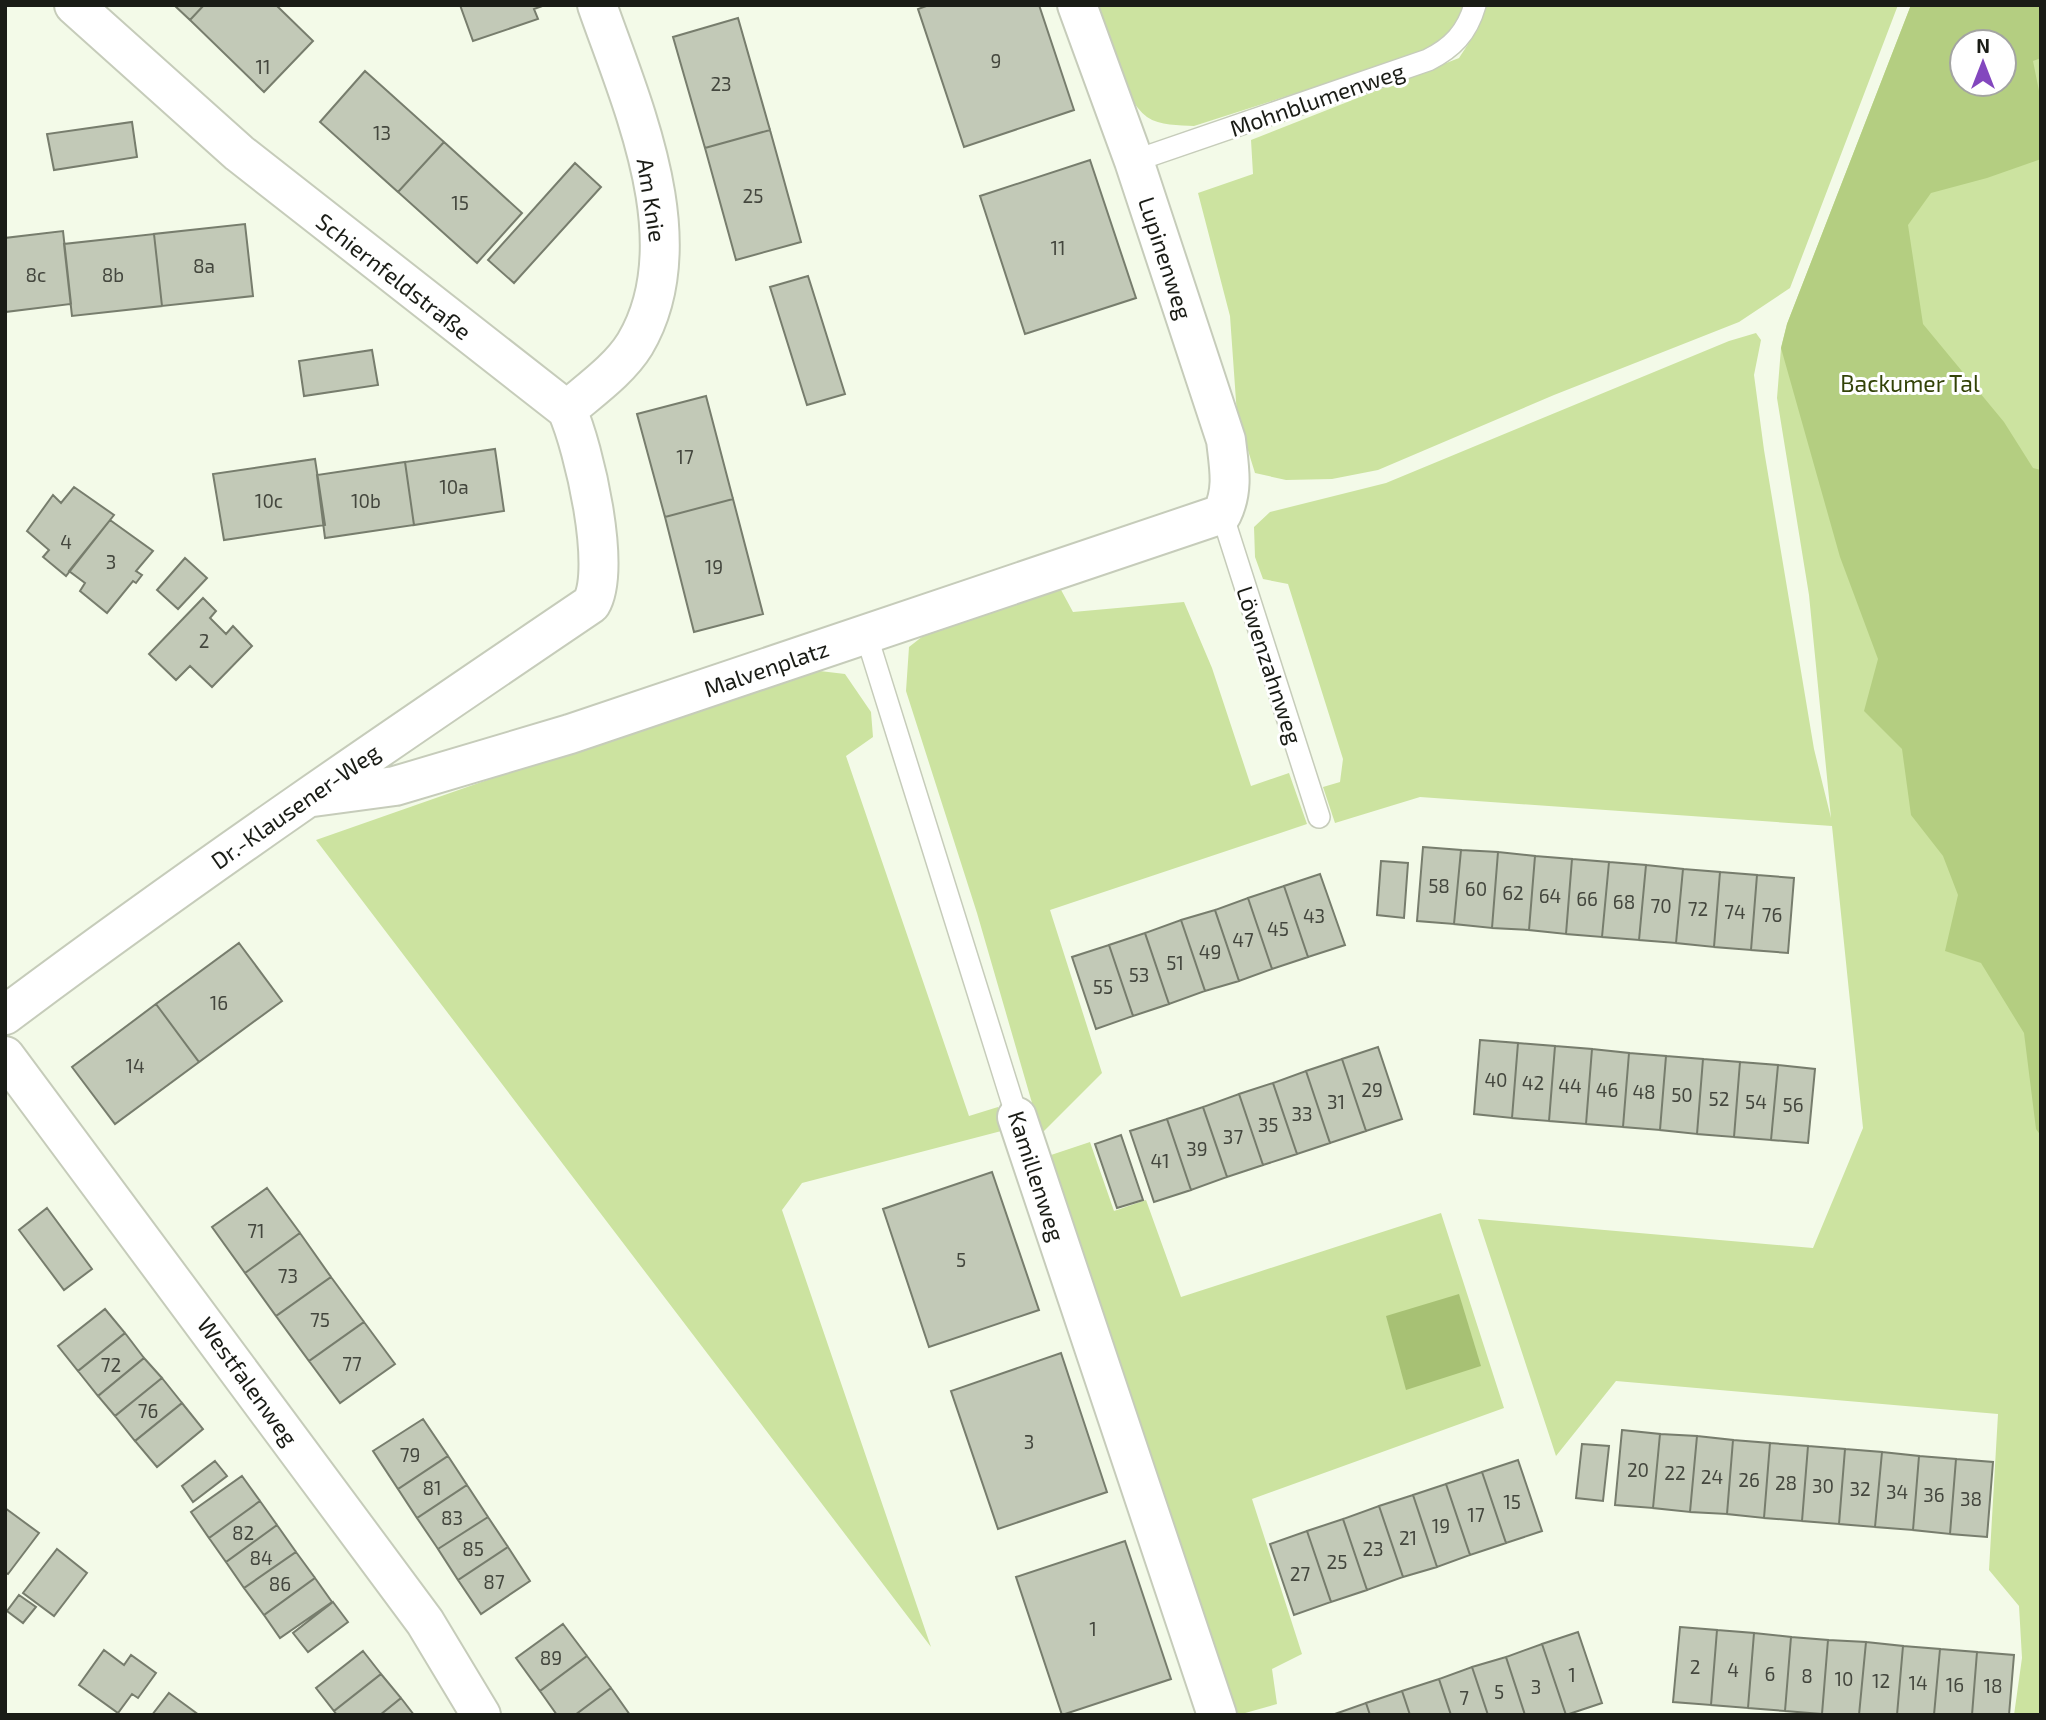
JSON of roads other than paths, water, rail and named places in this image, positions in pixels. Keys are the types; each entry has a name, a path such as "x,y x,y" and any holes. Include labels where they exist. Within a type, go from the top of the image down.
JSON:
{"street":[{"name":"Schiernfeldstraße","path":"74,5 239,153 566,410 578,436 599,555 600,582 591,604"},
{"name":"Am Knie","path":"566,410 612,371 635,344 652,304 661,259 657,204 640,135 597,5"},
{"name":"Lupinenweg","path":"1077,5 1134,161 1226,440 1231,480 1230,498 1222,514"},
{"name":"Malvenplatz","path":"304,798 396,786 570,734 1222,514"},
{"name":"Dr.-Klausener-Weg","path":"5,1015 125,925 304,798 591,604"},
{"name":"Westfalenweg","path":"5,1055 425,1622 481,1715"},
{"name":"Kamillenweg","path":"1017,1117 1217,1715"}],"lane":[{"name":"Mohnblumenweg","path":"1134,161 1428,60 1446,51 1460,38 1475,5"},
{"name":"Löwenzahnweg","path":"1222,514 1319,817"},
{"name":"Kamillenweg","path":"866,634 1017,1117"}],"park label":[{"name":"Backumer Tal","path":"1910,383"}]}
